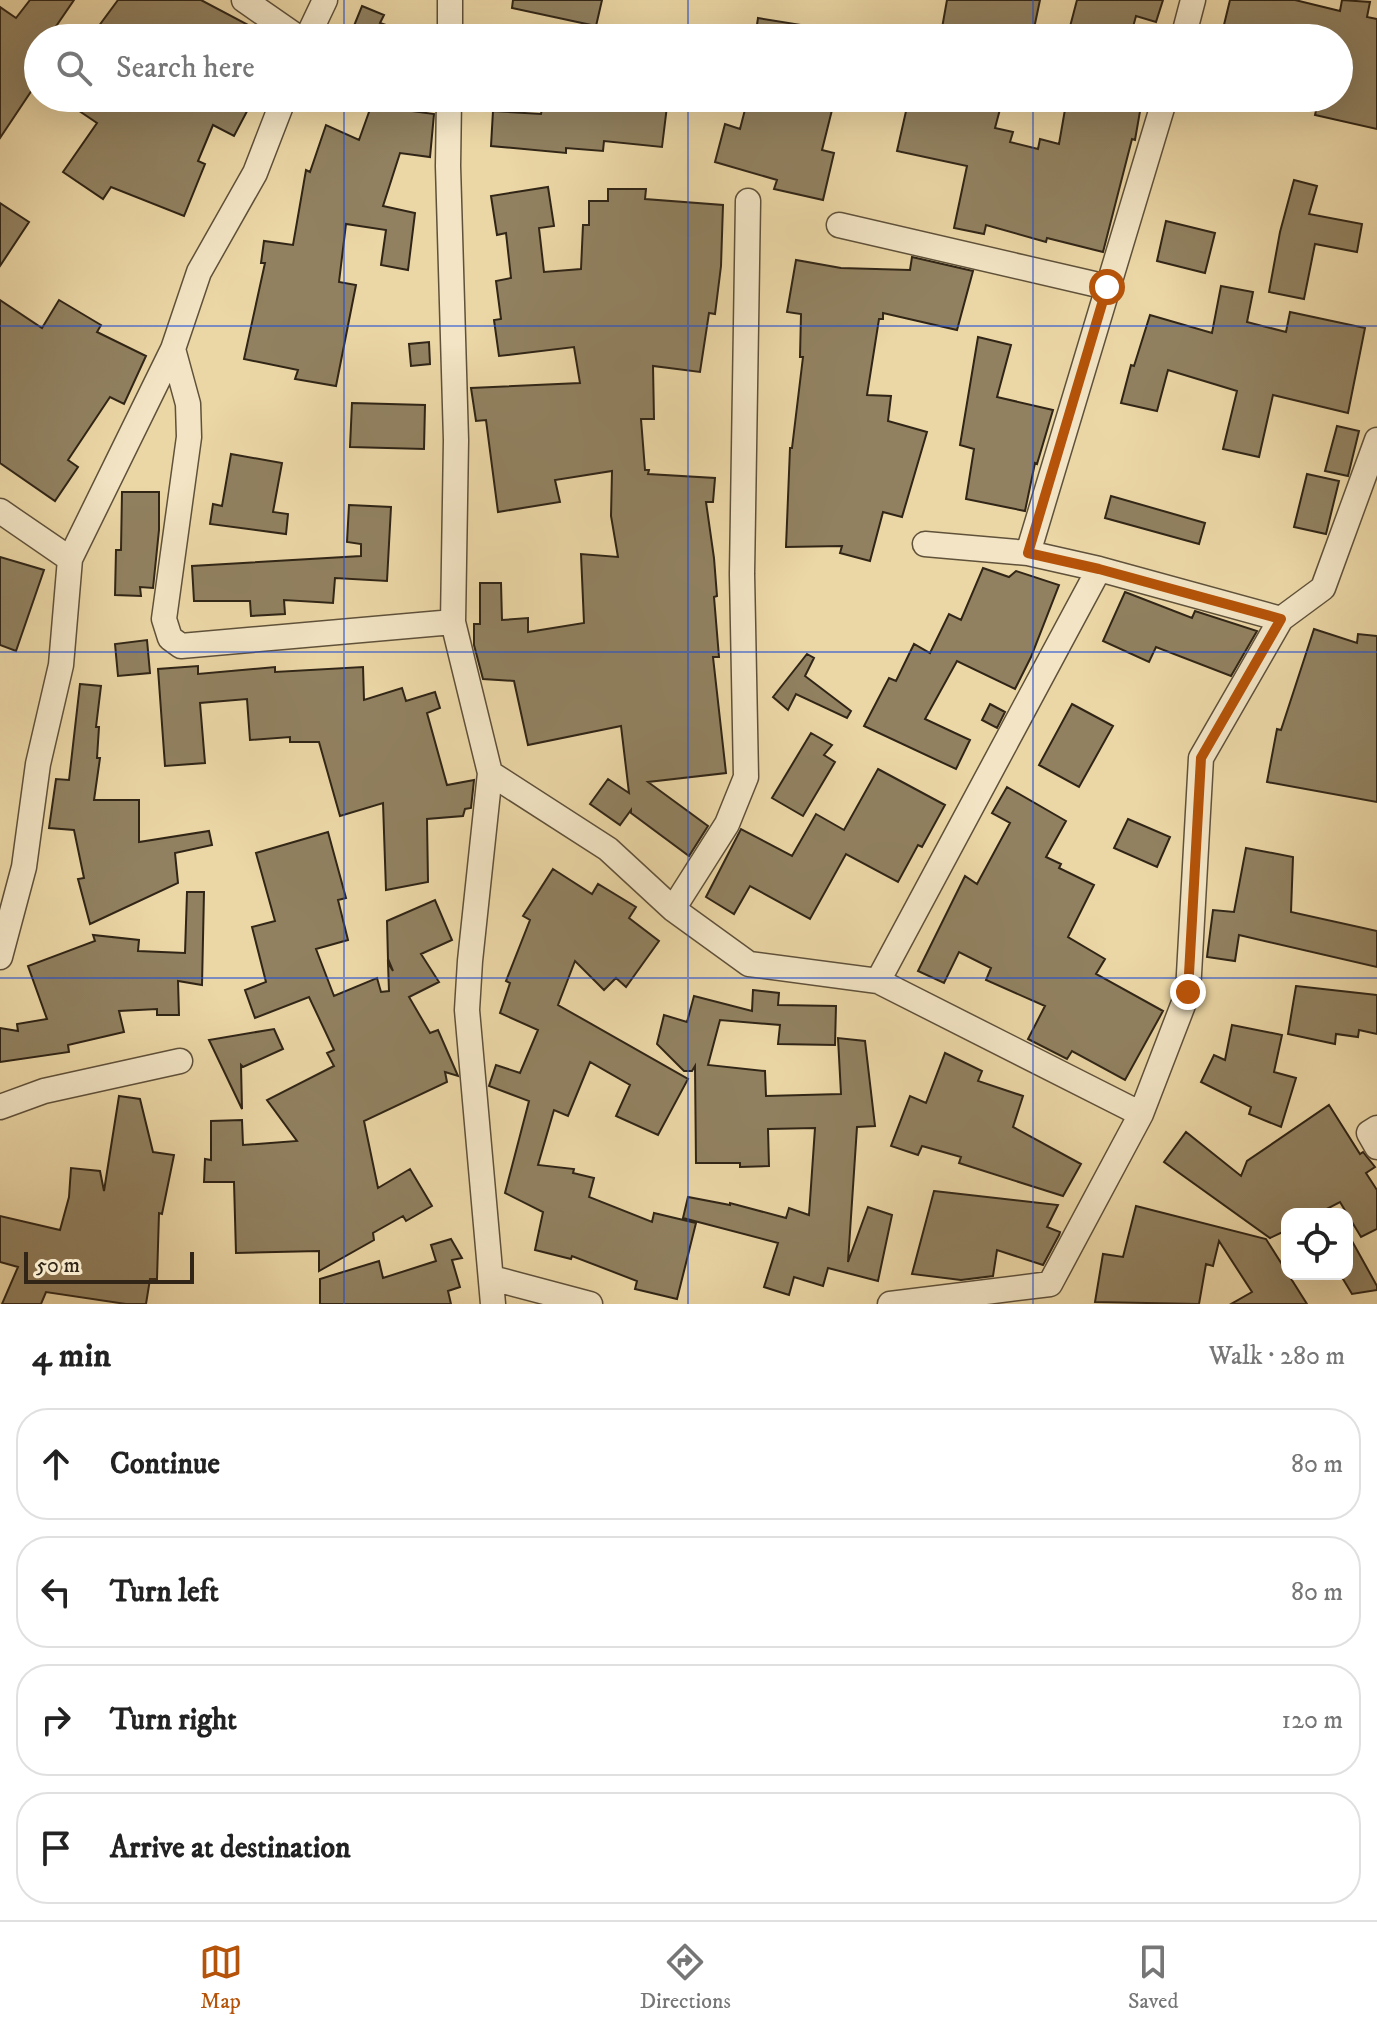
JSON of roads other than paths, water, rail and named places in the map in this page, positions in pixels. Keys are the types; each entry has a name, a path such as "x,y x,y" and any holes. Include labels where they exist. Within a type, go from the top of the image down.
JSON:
{"street":[{"path":"244,0 279,24"},
{"path":"314,24 325,0"},
{"path":"450,0 450,24"},
{"path":"1187,24 1193,0"},
{"path":"0,957 24,867 38,764 61,665 70,559 173,349 199,272 255,173 279,112"},
{"path":"449,112 456,440 453,622 490,773 467,1010 493,1304"},
{"path":"1028,553 1161,112"},
{"path":"673,909 727,824 746,777 742,574 748,201"},
{"path":"839,225 1107,287"},
{"path":"173,349 188,404 189,437 164,619 170,638 181,646 453,622"},
{"path":"890,1304 1050,1284 1141,1114 1188,992 1201,758 1281,619 1323,588 1377,440"},
{"path":"0,511 70,559"},
{"path":"925,544 1028,553 1099,569 1281,619"},
{"path":"878,981 1099,569"},
{"path":"490,773 608,849 673,909 749,964 878,981 1141,1114"},
{"path":"0,1107 44,1091 180,1061"},
{"path":"1377,1128 1369,1133 1377,1147"},
{"path":"492,1278 590,1304"}]}
